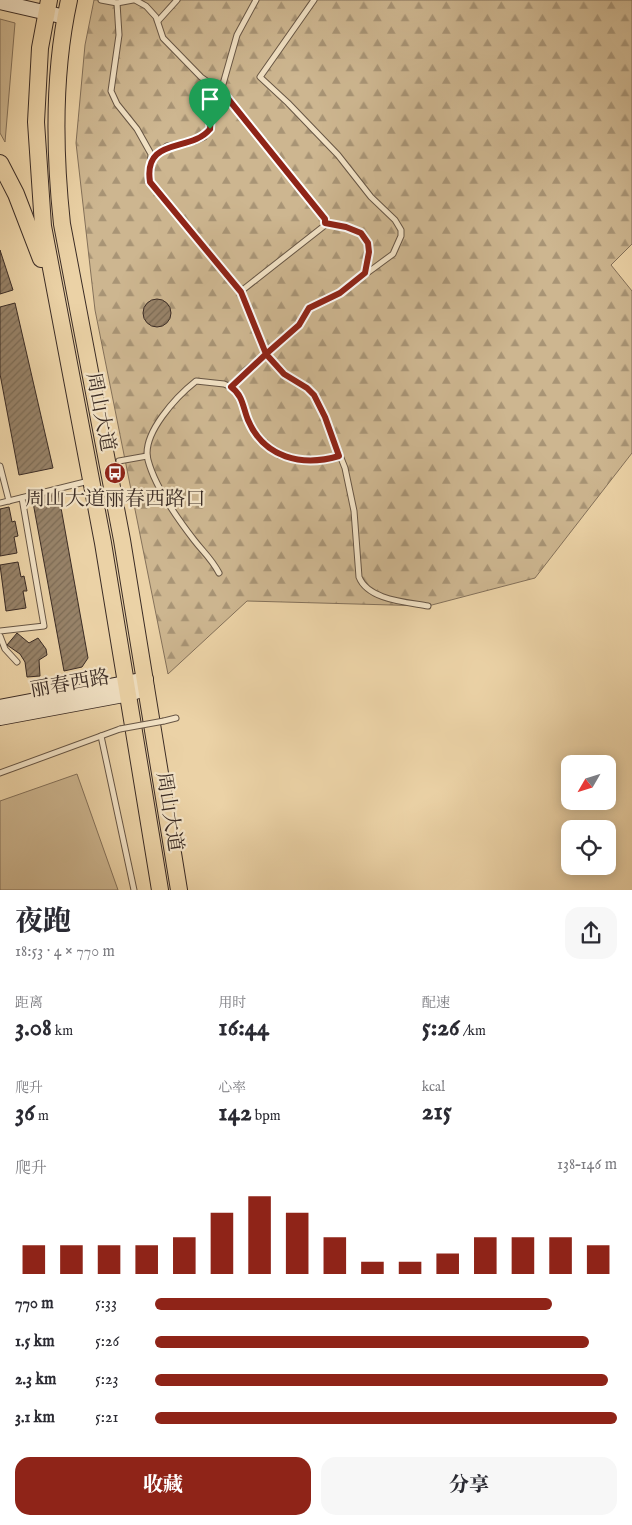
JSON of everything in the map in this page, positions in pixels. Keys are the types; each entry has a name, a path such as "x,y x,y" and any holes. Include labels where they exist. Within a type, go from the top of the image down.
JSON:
{"main road":[{"path":"0,2 61,5"},
{"name":"周山大道","path":"61,5 38,69 37,173 43,226 92,480 160,890"},
{"name":"周山大道","path":"61,5 56,122 57,172 62,224 120,530 147,684 179,890"},
{"path":"0,162 16,194 57,298"},
{"name":"丽春西路","path":"0,718 147,684"},
{"name":"丽春西路","path":"0,707 128,688"}],"lane":[{"path":"101,0 117,3 134,0 146,6 158,21 163,38 201,77 221,90 325,219 325,223"},
{"path":"158,21 177,0"},
{"path":"256,0 238,35 221,90 212,102 212,122 204,137 195,141 167,146 153,158 149,175 150,182 240,292 266,354 284,374 307,388 314,395 325,417 345,468 354,510 359,577 362,584 374,593 428,606"},
{"path":"231,387 299,325 309,308 340,293 365,273 394,254 398,247 401,230 395,220 370,197 316,130 260,77 314,0"},
{"path":"117,3 119,35 111,91 117,104 137,129 153,158"},
{"path":"240,292 325,223 346,227 361,233 368,243 369,252 365,273"},
{"path":"219,573 210,556 196,543 168,502 148,456 151,437 158,422 167,408 187,388 196,381 224,384 238,391 255,433 273,452 290,458 339,456"},
{"path":"119,461 148,456"},
{"path":"0,466 9,501"},
{"path":"0,503 92,480"},
{"path":"0,631 44,626 22,498"},
{"path":"0,636 5,649 17,662"},
{"path":"0,773 120,729 176,718"},
{"path":"101,736 134,890"}],"green space":[{"path":"94,0 632,0 632,244 611,265 632,291 632,453 535,578 428,606 247,601 168,674 95,310 76,143 85,45"},
{"path":"0,19 15,23 5,142 0,133"},
{"path":"77,774 118,890 0,890 0,801"}],"building":[{"path":"0,250 13,290 0,294"},
{"path":"157,299 167,303 171,313 167,323 157,327 147,323 143,313 147,303"},
{"path":"15,303 53,468 19,475 0,374 0,307"},
{"path":"58,491 88,658 82,667 64,671 32,497"},
{"path":"9,507 12,522 15,521 18,536 14,537 17,553 0,556 0,509"},
{"path":"18,562 21,577 24,576 27,591 23,591 26,608 6,611 0,565"},
{"path":"17,633 29,643 38,638 46,649 47,655 39,660 40,676 27,677 25,662 20,654 7,645"}],"place":[{"name":"周山大道丽春西路口","path":"115,473"}],"route":[{"path":"210,129 204,137 195,141 167,146 153,158 149,175 150,182 241,292 260,344 266,354 246,370 231,387 238,391 248,422 255,433 273,452 281,456 304,459 339,456 325,417 314,395 307,388 284,374 272,363 266,354 299,325 303,315 309,308 340,293 365,273 369,252 368,243 361,233 346,227 325,223 325,219 221,90 212,102 210,129"}]}
